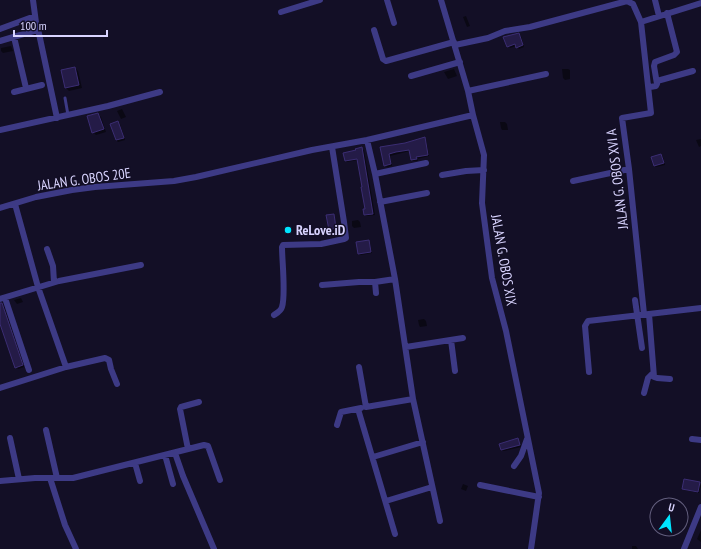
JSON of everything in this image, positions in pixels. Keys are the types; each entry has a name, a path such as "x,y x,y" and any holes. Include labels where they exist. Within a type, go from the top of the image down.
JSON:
{"street":[{"path":"33,0 35,16 57,118"},
{"path":"281,12 320,0"},
{"path":"387,0 394,23"},
{"path":"442,1 449,0"},
{"path":"655,0 660,16"},
{"name":"JALAN G. OBOS XIX","path":"442,1 468,91 484,155 482,203 491,271 506,331 527,439 539,489 531,549"},
{"path":"374,30 383,59 386,61 454,44 488,38 505,31 536,26 627,1 633,4 640,22 701,3"},
{"path":"650,87 656,86 655,62 674,55 676,52 667,13"},
{"path":"0,29 35,16"},
{"name":"JALAN G. OBOS XVI A","path":"640,22 651,113 622,118 653,373"},
{"path":"0,41 34,32 38,29"},
{"path":"14,37 26,88"},
{"path":"411,76 460,62"},
{"path":"656,81 693,71"},
{"path":"468,91 546,74"},
{"path":"14,92 42,85"},
{"path":"0,130 57,118 160,92"},
{"name":"JALAN G. OBOS 20E","path":"0,208 36,197 72,190 174,181 312,150 367,140 473,115"},
{"path":"367,140 395,279 413,399 440,521"},
{"path":"274,315 280,311 284,298 282,247 321,244 344,240 346,238 332,147"},
{"path":"375,174 426,163"},
{"path":"572,181 629,169"},
{"path":"442,175 484,170"},
{"path":"380,202 427,193"},
{"path":"15,204 38,287 66,367"},
{"path":"47,249 52,266 54,282"},
{"path":"29,370 3,299 54,282 141,265"},
{"path":"322,286 395,279"},
{"path":"375,282 376,292"},
{"path":"635,300 642,348"},
{"path":"589,372 586,323 588,321 701,308"},
{"path":"406,347 463,338"},
{"path":"451,340 455,371"},
{"path":"0,388 66,367 106,358 109,360 117,384"},
{"path":"359,367 366,407"},
{"path":"644,393 648,378 653,373 654,377 656,378 670,379"},
{"path":"337,425 341,412 413,399"},
{"path":"188,449 180,409 181,407 199,402"},
{"path":"358,409 395,534"},
{"path":"46,430 57,478"},
{"path":"10,438 19,479"},
{"path":"514,466 521,456 527,439"},
{"path":"692,439 701,440"},
{"path":"373,457 423,442"},
{"path":"0,480 73,478 207,445 220,480"},
{"path":"175,453 183,476 214,549"},
{"path":"165,455 173,484"},
{"path":"136,463 140,481"},
{"path":"50,478 64,525 76,549"},
{"path":"480,485 539,497"},
{"path":"386,501 432,487"},
{"path":"684,549 701,507"}],"lane":[{"path":"64,98 68,115"}],"building":[{"path":"519,33 523,45 516,48 515,44 507,47 503,37"},
{"path":"75,67 79,85 65,88 61,70"},
{"path":"98,113 104,129 92,133 87,116"},
{"path":"118,121 124,138 116,140 110,124"},
{"path":"425,137 428,155 416,157 417,159 411,160 409,150 396,152 389,154 391,164 384,166 380,147 405,143"},
{"path":"362,147 373,214 364,215 363,209 365,209 357,159 345,161 343,153"},
{"path":"661,154 664,163 654,166 651,157"},
{"path":"334,214 336,228 329,230 326,215"},
{"path":"369,240 371,252 358,254 356,242"},
{"path":"0,303 2,303 23,365 15,368 0,324"},
{"path":"518,438 520,445 501,450 499,444"},
{"path":"684,479 700,482 698,492 682,489"}],"place":[{"name":"ReLove.iD","path":"288,230"}]}
